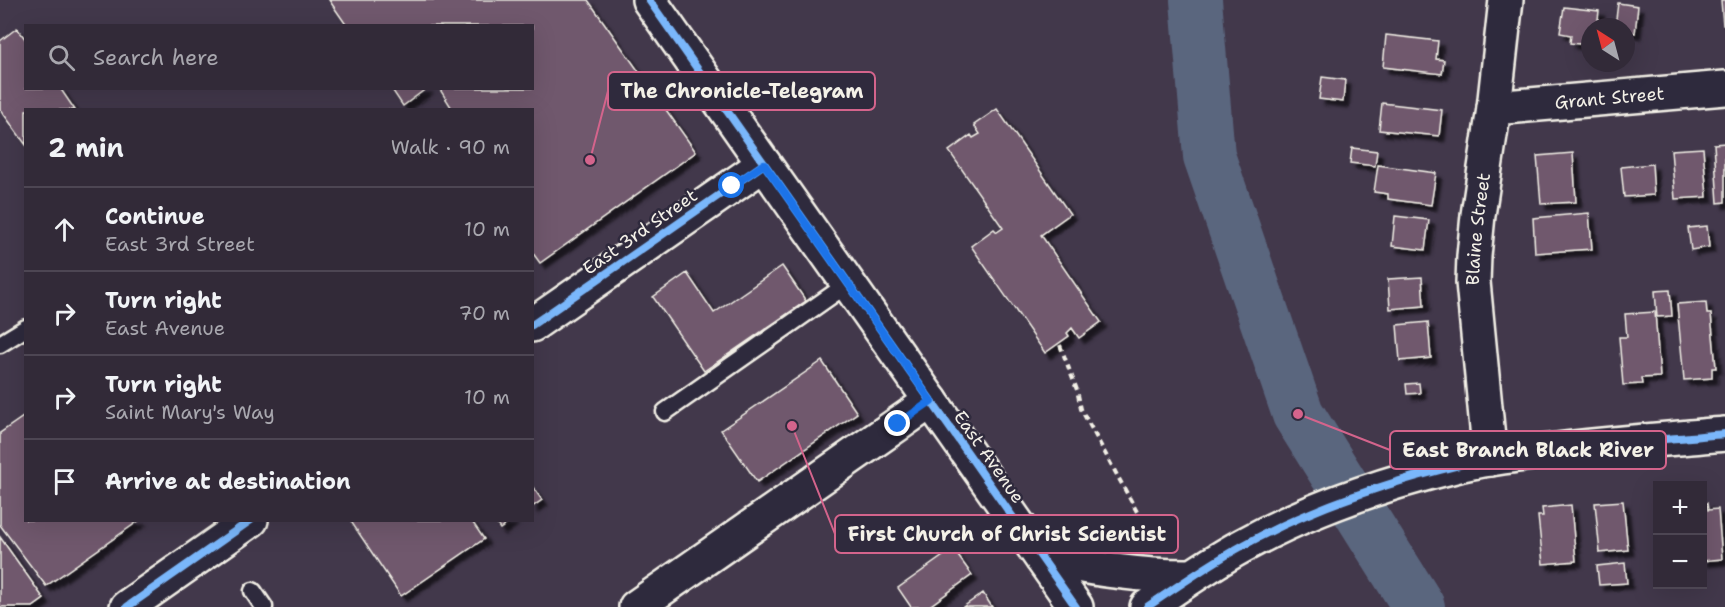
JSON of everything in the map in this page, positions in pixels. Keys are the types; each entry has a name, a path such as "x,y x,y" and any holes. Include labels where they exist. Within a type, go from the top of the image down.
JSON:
{"street":[{"name":"East Avenue","path":"650,0 1076,607"},
{"name":"Blaine Street","path":"1475,462 1474,256 1506,0"},
{"name":"Grant Street","path":"1494,108 1725,88"},
{"name":"East 3rd Street","path":"534,324 764,164"},
{"path":"636,607 931,401"},
{"path":"1147,607 1198,573 1258,538 1309,514 1382,486 1475,462 1575,447 1725,434"},
{"path":"127,607 248,522"},
{"path":"1042,559 1119,573 1164,577 1198,573"}],"lane":[{"path":"665,412 849,284"},
{"path":"0,344 24,329"},
{"path":"253,591 264,607"}],"path":[{"path":"1060,345 1077,390 1081,409 1158,551"}],"building":[{"path":"329,0 588,0 696,152 540,263 534,255 534,108 452,108 440,90 534,90 534,24 346,24"},
{"path":"1721,0 1725,0 1725,25 1723,25"},
{"path":"1618,3 1638,6 1635,33 1635,18 1616,18"},
{"path":"1564,7 1599,11 1598,18 1581,18 1581,44 1570,43 1571,35 1560,33"},
{"path":"17,28 24,37 24,90 61,90 74,108 24,108 24,142 0,109 0,41"},
{"path":"1386,35 1438,41 1436,59 1444,60 1442,74 1383,67"},
{"path":"1322,77 1345,80 1343,102 1319,99"},
{"path":"392,90 424,90 403,106"},
{"path":"1382,103 1442,110 1439,136 1379,130"},
{"path":"997,109 1070,214 1041,235 1101,322 1079,338 1072,328 1067,333 1069,336 1045,353 971,246 994,229 997,232 1003,228 949,151 971,135 973,138 980,134 974,125"},
{"path":"1725,143 1725,202 1718,203 1714,144"},
{"path":"1352,148 1377,151 1375,166 1350,163"},
{"path":"1703,148 1707,197 1675,199 1671,150"},
{"path":"1573,153 1576,202 1541,204 1537,156"},
{"path":"1652,164 1654,195 1624,197 1621,167"},
{"path":"1378,165 1436,173 1431,205 1388,199 1388,194 1374,192"},
{"path":"1589,213 1592,249 1535,253 1533,218"},
{"path":"1395,216 1429,220 1425,250 1392,246"},
{"path":"1707,226 1709,247 1691,250 1688,228"},
{"path":"782,266 806,301 704,371 653,297 687,273 714,313"},
{"path":"1422,277 1424,306 1390,309 1388,279"},
{"path":"1670,290 1672,316 1657,317 1655,291"},
{"path":"1706,302 1707,314 1711,314 1716,368 1712,368 1712,378 1684,380 1677,304"},
{"path":"1655,312 1660,377 1641,378 1642,384 1623,385 1619,337 1627,337 1625,314"},
{"path":"1428,322 1431,358 1400,361 1397,325"},
{"path":"822,361 857,413 757,482 721,430"},
{"path":"1419,383 1420,393 1407,394 1406,384"},
{"path":"24,416 24,522 137,522 46,586 0,525 0,433"},
{"path":"534,489 542,500 534,506"},
{"path":"1623,501 1628,550 1600,553 1595,503"},
{"path":"1707,503 1708,510 1718,509 1722,559 1707,560"},
{"path":"1571,505 1576,561 1543,564 1538,516 1543,516 1542,508"},
{"path":"351,522 472,522 484,539 401,596"},
{"path":"495,522 509,522 500,529"},
{"path":"0,537 44,599 33,607 0,607"},
{"path":"953,549 972,575 928,607 911,607 898,588"},
{"path":"1625,563 1627,583 1599,585 1597,566"},
{"path":"983,593 992,607 963,607"}],"waterway":[{"path":"1196,0 1209,156 1298,414 1419,607"}],"cycle path":[{"path":"649,0 1076,607"},
{"path":"534,324 764,164"},
{"path":"1147,607 1218,560 1294,520 1348,498 1403,480 1492,458 1725,434"},
{"path":"127,607 248,522"}],"place":[{"name":"The Chronicle-Telegram","path":"590,160"},
{"name":"East Branch Black River","path":"1298,414"},
{"name":"First Church of Christ Scientist","path":"792,426"}],"route":[{"path":"732,186 764,164 931,401 898,424"}]}
